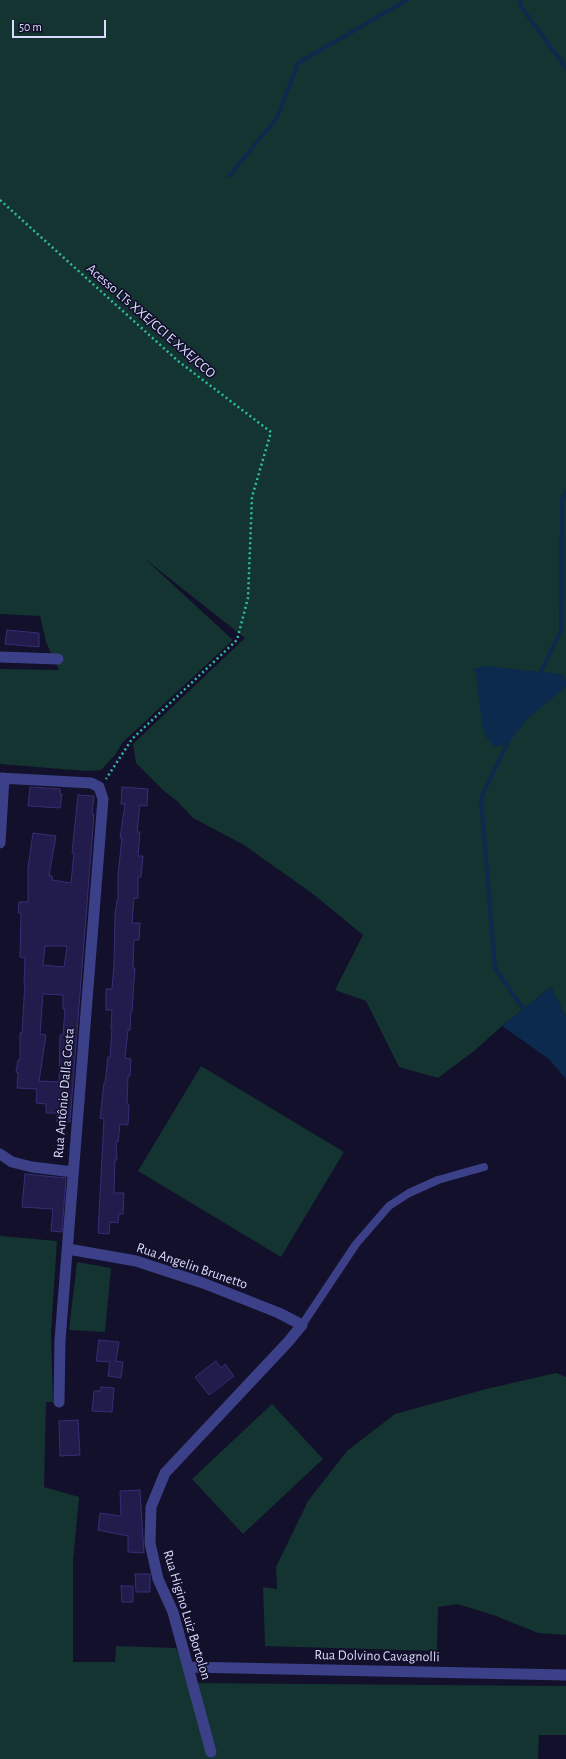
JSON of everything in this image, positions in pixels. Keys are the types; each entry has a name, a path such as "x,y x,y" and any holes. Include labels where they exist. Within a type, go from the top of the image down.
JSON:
{"street":[{"path":"0,657 58,659"},
{"path":"0,843 2,778 91,783 99,787"},
{"name":"Rua Antônio Dalla Costa","path":"59,1402 60,1340 103,799 99,787"},
{"path":"0,1154 12,1162 73,1172"},
{"name":"Rua Angelin Brunetto","path":"68,1249 136,1261 196,1280 279,1313 302,1325"},
{"name":"Rua Higino Luiz Bortolon","path":"211,1752 173,1612 158,1579 150,1543 151,1507 165,1473 288,1342 302,1325"},
{"name":"Rua Dolvino Cavagnolli","path":"188,1667 566,1675"}],"lane":[{"path":"302,1325 356,1244 389,1206 409,1194 438,1180 484,1167"}],"path":[{"name":"Acesso LTs XXE/CCI E XXE/CCO","path":"0,200 178,361 271,432 252,497 248,598 237,640 132,739 114,768 99,787"}],"green space":[{"path":"0,0 566,0 566,1017 551,987 502,1026 474,1051 438,1078 399,1067 366,1001 335,990 363,935 313,894 244,845 193,818 136,763 133,744 245,638 145,559 233,640 123,742 115,755 101,770 86,771 0,764 0,669 59,670 46,642 40,616 0,614"},
{"path":"201,1066 344,1152 281,1257 138,1171"},
{"path":"0,1234 1,1236 57,1241 51,1333 53,1402 46,1402 44,1487 79,1497 73,1561 73,1662 115,1662 116,1646 176,1648 185,1667 189,1683 566,1686 566,1735 539,1735 538,1759 0,1759"},
{"path":"77,1262 111,1268 105,1332 69,1330"},
{"path":"556,1373 566,1377 566,1635 538,1633 496,1616 458,1604 438,1607 437,1651 265,1646 263,1587 277,1589 276,1567 308,1501 347,1451 395,1414 486,1389"},
{"path":"272,1404 323,1459 243,1534 192,1479"}],"water":[{"path":"485,666 561,674 566,680 566,687 526,720 509,743 495,747 486,737 482,725 476,674 473,669"},
{"path":"551,987 566,1017 566,1079 549,1059 502,1026"}],"building":[{"path":"7,630 39,633 39,647 5,644"},
{"path":"30,787 60,789 60,794 62,794 60,808 28,806"},
{"path":"122,787 148,789 147,806 140,805 137,832 140,832 138,856 143,856 141,877 138,877 138,898 134,898 132,923 140,923 139,940 134,940 133,968 135,968 132,1011 125,1058 131,1059 130,1076 128,1076 128,1125 120,1124 118,1142 116,1142 117,1160 115,1160 114,1193 124,1193 123,1214 119,1214 118,1223 110,1222 109,1234 98,1233 104,1119 100,1118 108,1057 110,1057 112,1029 112,1010 106,1010 106,989 112,989 114,964 115,915 118,900 118,875 122,838 120,838 125,804 121,804"},
{"path":"78,795 94,796 92,814 94,814 70,1122 57,1122 57,1113 46,1113 46,1104 36,1103 37,1089 17,1088 18,1073 16,1072 18,1060 20,1060 20,1033 22,1033 25,983 25,958 20,957 21,913 18,913 19,902 28,902 28,868 33,833 56,836 49,876 52,876 52,880 71,883 74,853 72,853","holes":["45,946 67,946 64,967 43,965","43,994 63,995 63,1009 65,1009 63,1035 60,1035 59,1082 39,1081 46,1035 40,1034"]},
{"path":"25,1174 66,1178 62,1232 51,1231 53,1209 22,1207"},
{"path":"99,1340 119,1342 116,1361 123,1362 121,1378 108,1376 110,1362 96,1361"},
{"path":"216,1361 221,1368 225,1364 234,1376 209,1395 195,1377"},
{"path":"101,1387 114,1388 112,1412 92,1411 94,1391 100,1391"},
{"path":"78,1420 80,1455 60,1456 59,1421"},
{"path":"140,1490 144,1553 128,1552 128,1536 98,1530 100,1513 121,1516 120,1491"},
{"path":"135,1574 150,1574 150,1592 136,1592"},
{"path":"121,1586 133,1586 133,1602 122,1602"}],"waterway":[{"path":"229,176 277,118 298,63 407,0"},
{"path":"519,0 522,8 566,68"},
{"path":"539,676 561,630 562,500 566,492"},
{"path":"509,740 481,798 495,968 526,1013"}]}
